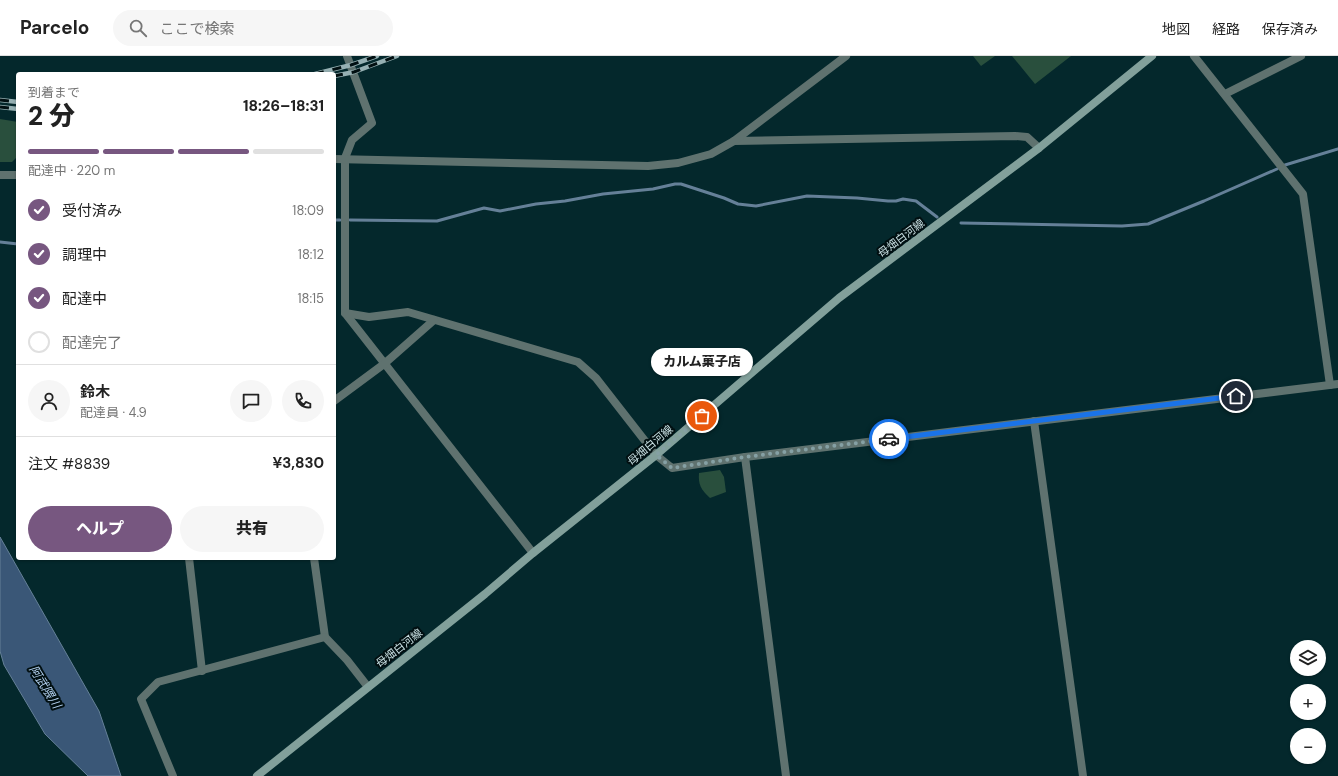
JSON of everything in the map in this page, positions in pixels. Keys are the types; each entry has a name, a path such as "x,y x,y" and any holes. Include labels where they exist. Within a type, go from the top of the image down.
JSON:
{"main road":[{"name":"母畑白河線","path":"257,776 656,455 839,298 1039,148 1152,56"}],"street":[{"path":"347,56 372,123 352,140 345,158 345,313 533,553"},
{"path":"336,159 648,166 678,163 711,154 734,141 846,56"},
{"path":"345,313 369,317 408,312 578,362 596,378 656,455 672,468 745,457 1334,384 1303,194 1194,56"},
{"path":"1224,94 1301,56"},
{"path":"734,141 1028,136 1039,148"},
{"path":"0,175 16,175"},
{"path":"336,400 384,364 434,320"},
{"path":"1034,421 1083,776"},
{"path":"745,457 786,776"},
{"path":"189,560 202,671"},
{"path":"314,560 325,637 347,660 368,687"},
{"path":"173,776 141,699 158,682 325,637"}],"green space":[{"path":"973,56 995,56 981,66"},
{"path":"1012,56 1071,56 1035,84"},
{"path":"0,119 16,122 16,158 12,162 0,162"},
{"path":"720,470 724,477 726,492 710,498 701,487 699,473"}],"water":[{"name":"阿武隈川","path":"0,537 99,711 121,776 88,776 45,734 4,665 0,651"}],"waterway":[{"path":"1285,165 1338,149"},
{"path":"961,223 1122,226 1148,224 1277,169"},
{"path":"350,220 437,221 484,208 500,211 603,194 653,189 675,184 681,184 738,204 756,206 807,196 888,201 903,199 916,201 937,217"},
{"path":"0,242 16,244"}],"railway":[{"path":"323,72 351,65 377,56"},
{"path":"336,76 354,72 397,56"},
{"path":"0,100 16,102"},
{"path":"0,107 16,109"}],"way so far":[{"path":"702,416 656,455 672,468 745,457 889,439"}],"place":[{"name":"カルム菓子店","path":"702,416"}],"route":[{"path":"889,439 1236,396"}]}
